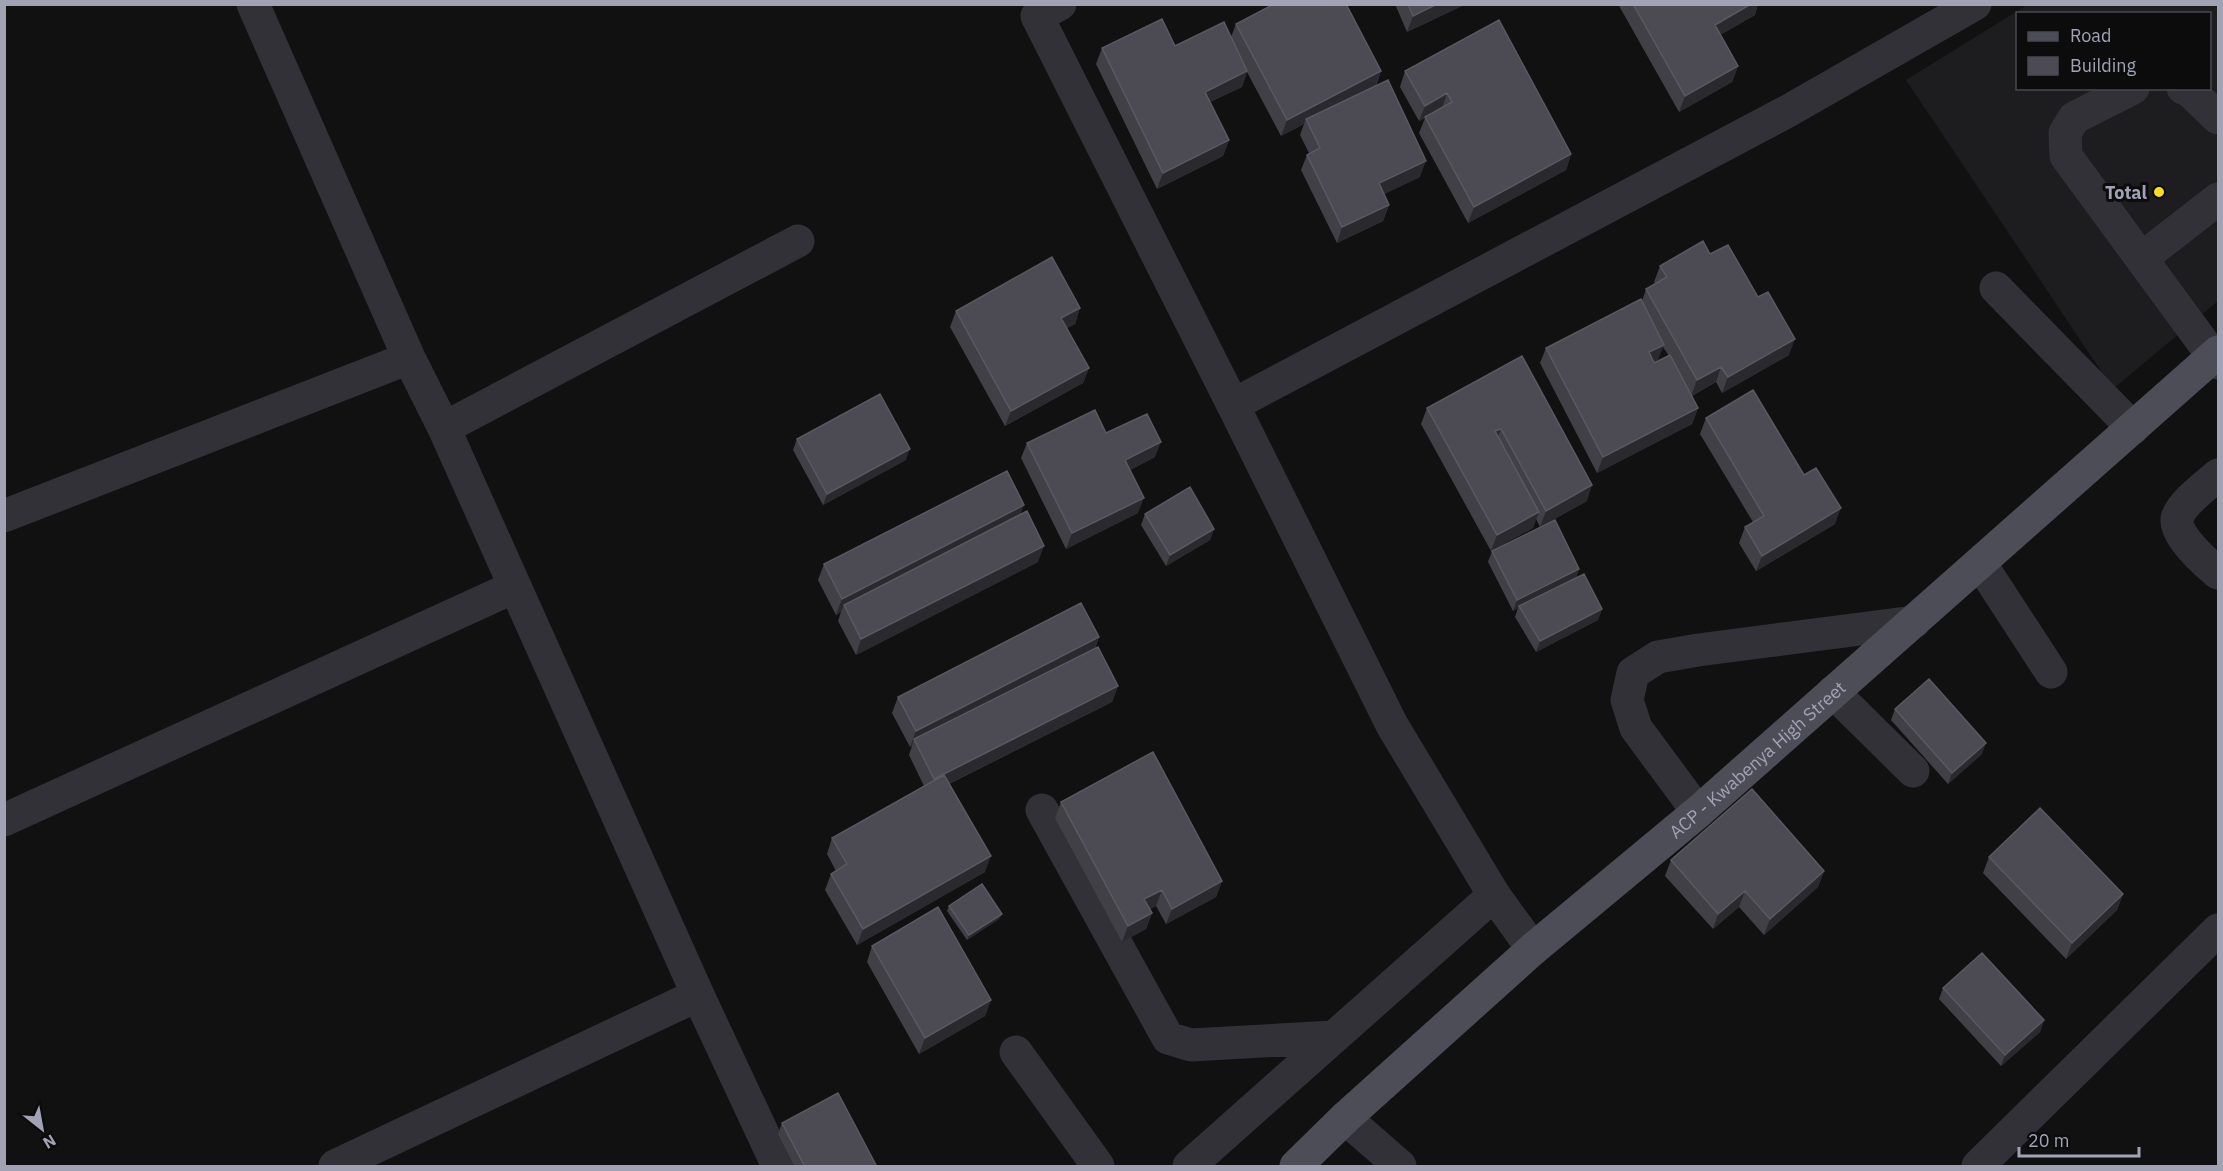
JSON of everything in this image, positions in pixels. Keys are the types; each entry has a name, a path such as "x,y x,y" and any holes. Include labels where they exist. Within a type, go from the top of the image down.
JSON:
{"main road":[{"name":"ACP - Kwabenya High Street","path":"1296,1167 1345,1118 1533,949 1698,812 2133,428 2217,357"}],"street":[{"path":"253,4 409,358 444,428 698,995 778,1167"},
{"path":"1233,405 1788,111 1975,4"},
{"path":"1042,8 1233,405 1392,725 1494,895 1533,949"},
{"path":"2129,90 2074,118 2064,133 2066,156 2217,357"},
{"path":"2188,90 2218,118"},
{"path":"2142,258 2218,199"},
{"path":"444,428 798,241"},
{"path":"1996,288 2133,428"},
{"path":"4,516 409,358"},
{"path":"2218,475 2187,503 2177,519 2180,534 2218,573"},
{"path":"1980,563 2051,672"},
{"path":"4,820 514,587"},
{"path":"1698,812 1636,728 1627,700 1633,673 1658,657 1688,651 1914,622"},
{"path":"1833,692 1913,771"},
{"path":"1042,810 1168,1038 1191,1045 1334,1037"},
{"path":"1189,1167 1494,895"},
{"path":"1978,1167 2218,930"},
{"path":"335,1167 698,995"},
{"path":"1016,1052 1098,1167"},
{"path":"1345,1118 1400,1167"}],"shaded area":[{"path":"2027,5 2218,5 2218,301 2113,389 1906,80"}],"building":[{"path":"1274,4 1346,4 1381,71 1287,120 1236,24"},
{"path":"1408,4 1437,4 1413,16"},
{"path":"1633,4 1751,4 1715,25 1738,66 1685,96"},
{"path":"1162,19 1175,46 1224,22 1247,71 1205,92 1229,140 1163,173 1102,48"},
{"path":"1499,20 1571,154 1474,207 1425,117 1452,102 1447,93 1425,106 1405,71"},
{"path":"1388,80 1426,161 1379,183 1389,205 1342,227 1307,155 1320,148 1306,119"},
{"path":"1703,241 1710,254 1728,245 1758,297 1768,292 1795,339 1728,377 1721,367 1697,380 1646,289 1667,277 1660,266"},
{"path":"1052,257 1080,308 1061,318 1089,368 1011,411 956,311"},
{"path":"1641,299 1664,345 1649,352 1654,363 1670,355 1698,408 1603,457 1546,348"},
{"path":"1522,356 1592,485 1546,511 1501,429 1495,431 1539,512 1497,535 1427,408"},
{"path":"1753,390 1804,475 1816,468 1841,508 1762,556 1745,527 1764,516 1706,418"},
{"path":"880,394 910,449 827,494 797,439"},
{"path":"1095,410 1106,433 1147,414 1161,442 1125,460 1144,498 1072,533 1027,443"},
{"path":"1007,471 1024,505 842,599 824,564"},
{"path":"1190,487 1214,529 1170,555 1145,514"},
{"path":"1027,511 1044,546 861,639 844,605"},
{"path":"1555,520 1579,569 1517,600 1492,551"},
{"path":"1584,574 1602,609 1540,641 1519,606"},
{"path":"1081,603 1099,637 916,731 898,697"},
{"path":"1098,647 1118,686 934,779 914,739"},
{"path":"1929,679 1986,743 1952,773 1895,709"},
{"path":"1153,752 1222,881 1172,909 1162,890 1144,899 1152,913 1128,926 1061,802"},
{"path":"944,775 991,856 863,929 831,874 847,864 832,838"},
{"path":"1752,789 1824,871 1770,919 1745,891 1718,914 1671,860"},
{"path":"2040,808 2123,894 2072,943 1989,857"},
{"path":"982,884 1002,914 969,935 949,906"},
{"path":"938,907 991,1000 925,1038 872,946"},
{"path":"1982,953 2044,1020 2005,1055 1943,988"},
{"path":"838,1093 877,1167 805,1167 782,1123"}],"place":[{"name":"Total","path":"2159,192"}]}
